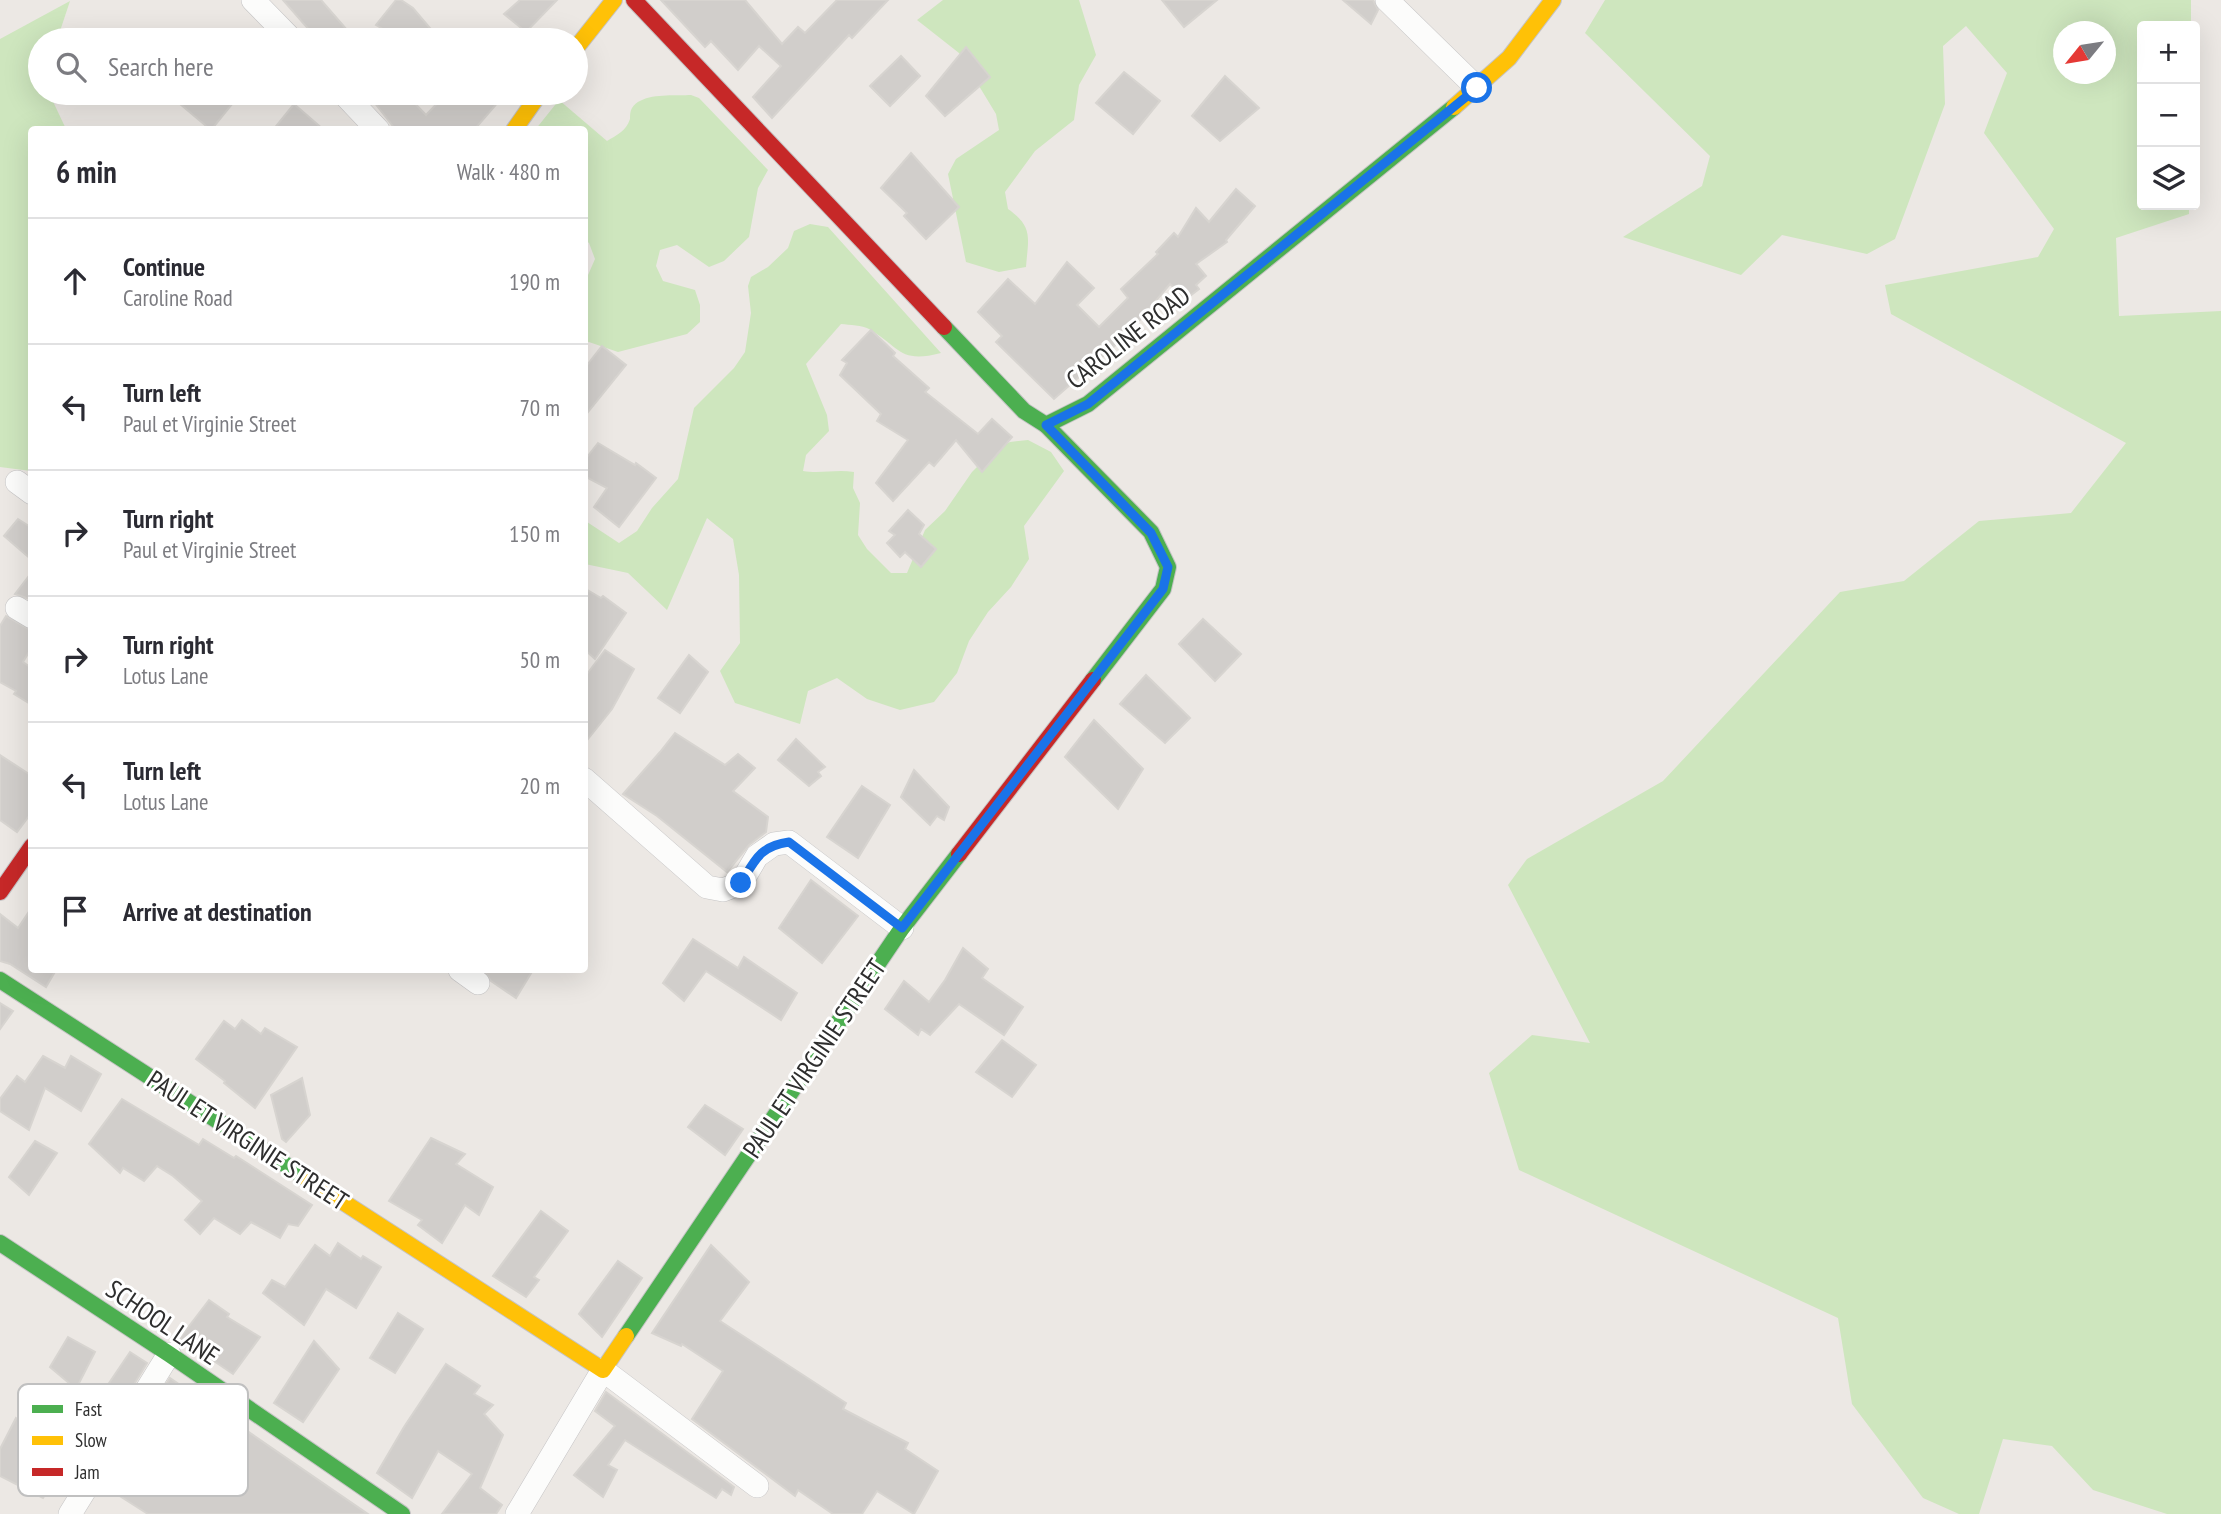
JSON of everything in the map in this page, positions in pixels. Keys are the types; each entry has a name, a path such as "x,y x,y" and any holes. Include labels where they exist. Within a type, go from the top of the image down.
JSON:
{"street":[{"path":"253,0 280,28"},
{"path":"588,33 614,0"},
{"path":"634,0 1024,411 1046,425"},
{"path":"1387,0 1477,88"},
{"name":"CAROLINE ROAD","path":"1046,425 1088,404 1477,88 1509,58 1553,0"},
{"path":"354,105 374,126"},
{"path":"517,126 532,105"},
{"name":"PAUL ET VIRGINIE STREET","path":"517,1514 603,1370 902,928 1163,589 1168,567 1151,533 1046,425"},
{"path":"588,783 707,887 723,890 741,883 757,856 774,844 789,842 902,928"},
{"path":"0,892 28,852"},
{"name":"PAUL ET VIRGINIE STREET","path":"0,980 603,1370"},
{"name":"SCHOOL LANE","path":"0,1243 213,1384"},
{"path":"150,1384 169,1354"},
{"path":"603,1370 757,1486"},
{"name":"SCHOOL LANE","path":"248,1408 402,1514"},
{"path":"70,1514 81,1496"}],"green space":[{"path":"943,0 1079,0 1096,55 1079,85 1074,120 1035,151 1005,192 1008,209 1022,222 1028,234 1026,267 999,272 966,262 948,174 956,159 999,130 996,114 959,53 917,20"},
{"path":"1605,0 2191,0 2191,21 2137,21 2137,210 2189,210 2189,214 2116,238 2119,316 2221,311 2221,1514 2167,1514 2093,1490 2052,1446 2003,1439 1979,1514 1959,1514 1923,1498 1852,1404 1838,1318 1519,1170 1489,1073 1532,1035 1590,1043 1508,885 1527,859 1663,781 1840,592 1904,581 1979,521 2071,513 2126,443 1891,314 1885,285 2038,257 2054,229 1984,133 2007,73 1966,26 1943,46 1945,104 1895,239 1867,254 1782,235 1741,275 1623,237 1702,186 1710,156 1585,33"},
{"path":"70,1 61,28 28,28 28,105 55,105 65,126 28,126 28,471 0,467 0,39"},
{"path":"691,95 699,98 768,170 758,188 749,237 724,261 709,267 677,245 660,250 656,266 663,281 695,290 700,305 700,322 687,334 618,352 588,342 588,275 595,259 588,242 588,126 538,126 555,105 565,105 607,141 624,130 630,119 630,112 637,103 659,96"},
{"path":"810,224 828,227 941,353 927,356 908,355 866,328 841,324 806,364 827,415 829,431 806,455 803,471 854,472 853,488 860,503 858,535 867,549 891,573 907,573 925,530 945,511 972,472 993,451 1010,442 1028,440 1051,452 1064,471 1024,526 1029,559 1011,587 988,612 969,641 957,673 934,702 900,710 867,699 837,678 808,691 800,724 735,703 720,671 740,643 739,575 733,539 707,518 667,610 628,573 588,565 588,523 619,543 637,531 652,508 678,479 694,408 734,368 745,352 751,313 748,286 751,277 768,267 788,248 794,231"}],"building":[{"path":"283,0 321,0 345,28 308,28"},
{"path":"396,0 401,0 413,8 430,28 381,28 376,25"},
{"path":"520,0 557,0 530,28 521,28 504,14"},
{"path":"661,0 745,0 782,44 798,27 805,33 837,0 888,0 852,38 849,35 772,118 753,97 781,66 759,46 738,70 711,41 705,47"},
{"path":"1162,0 1217,0 1184,27"},
{"path":"1343,0 1373,0 1378,10 1371,24"},
{"path":"966,47 990,77 945,116 926,96"},
{"path":"901,56 920,76 890,106 870,86"},
{"path":"1124,72 1160,101 1133,134 1096,103"},
{"path":"1225,76 1259,108 1220,141 1192,116"},
{"path":"181,105 231,105 214,126 206,126"},
{"path":"295,105 319,126 276,126"},
{"path":"376,105 416,105 426,115 436,105 496,105 477,126 393,126"},
{"path":"911,153 959,207 926,239 904,216 907,213 881,188"},
{"path":"1236,189 1255,206 1227,242 1196,264 1206,276 1196,285 1199,289 1186,299 1170,284 1127,335 1054,399 996,342 1002,336 978,312 1008,279 1035,304 1067,262 1094,288 1077,305 1099,327 1128,298 1121,289 1158,254 1156,252 1174,233 1178,237 1196,208 1209,222"},
{"path":"871,330 895,353 893,356 929,388 925,392 978,434 992,419 1012,437 982,472 956,440 934,466 929,462 893,501 876,483 908,440 877,421 881,414 840,375 847,363 842,360"},
{"path":"602,346 626,365 588,412 588,364"},
{"path":"598,443 635,465 636,463 656,478 619,527 594,507 607,488 588,478 588,456"},
{"path":"908,510 924,525 919,534 936,549 921,567 905,552 900,557 887,543 895,535 889,531"},
{"path":"18,519 28,525 28,557 4,536"},
{"path":"28,577 28,599 15,594"},
{"path":"588,590 601,598 603,596 626,613 595,659 588,653"},
{"path":"6,616 28,629 28,654 23,662 28,666 28,703 14,694 16,691 0,682 0,626"},
{"path":"1203,619 1241,654 1215,681 1179,644"},
{"path":"605,650 634,669 612,709 588,739 588,673"},
{"path":"689,655 708,672 680,713 658,698"},
{"path":"1146,675 1190,718 1165,743 1120,704"},
{"path":"1094,720 1143,769 1118,809 1065,757"},
{"path":"675,733 725,765 738,754 755,768 733,791 768,817 766,832 749,845 727,872 657,816 623,794"},
{"path":"796,739 825,767 818,772 821,776 809,786 778,760"},
{"path":"0,755 28,773 28,817 17,832 0,820"},
{"path":"914,770 949,807 944,820 937,816 930,825 901,797"},
{"path":"862,786 890,805 858,858 827,837"},
{"path":"811,880 858,916 822,963 779,928"},
{"path":"28,913 28,973 54,973 46,987 10,964 0,961 0,914 18,928"},
{"path":"693,939 738,968 744,957 797,993 781,1020 706,971 684,1001 663,983"},
{"path":"963,948 988,969 982,978 1023,1007 1004,1035 959,1004 930,1035 921,1029 918,1035 885,1009 904,981 929,1002"},
{"path":"485,973 531,973 516,998 491,981"},
{"path":"0,1003 13,1011 0,1029"},
{"path":"242,1020 261,1034 265,1028 297,1047 255,1108 196,1059 224,1021 235,1029"},
{"path":"1002,1040 1036,1065 1012,1097 976,1072"},
{"path":"43,1056 65,1068 71,1056 101,1074 81,1111 45,1088 29,1130 0,1111 0,1099 17,1076 25,1082"},
{"path":"302,1078 310,1115 286,1142 282,1139 271,1095"},
{"path":"122,1099 199,1145 203,1139 234,1158 236,1156 312,1205 298,1226 288,1224 280,1238 251,1222 240,1234 214,1218 200,1234 185,1220 202,1201 173,1176 157,1166 144,1181 123,1168 120,1173 89,1144"},
{"path":"705,1105 743,1129 725,1155 688,1127"},
{"path":"431,1138 465,1154 456,1164 493,1187 479,1215 465,1205 442,1243 418,1225 422,1220 389,1201"},
{"path":"35,1141 57,1153 29,1195 9,1177"},
{"path":"541,1211 568,1231 534,1277 539,1280 526,1297 493,1276"},
{"path":"338,1243 361,1259 363,1256 381,1267 356,1308 326,1289 304,1325 263,1293 272,1280 285,1287 315,1245 330,1256"},
{"path":"711,1245 749,1282 720,1321 846,1403 843,1409 908,1443 905,1449 938,1471 914,1514 877,1491 862,1514 833,1514 798,1490 795,1496 692,1419 723,1371 682,1344 681,1346 652,1333"},
{"path":"618,1261 642,1278 602,1337 579,1314"},
{"path":"209,1300 229,1314 227,1317 260,1337 233,1374 180,1338"},
{"path":"398,1313 423,1329 395,1373 370,1358"},
{"path":"68,1337 95,1352 79,1384 70,1384 50,1367"},
{"path":"314,1341 339,1369 303,1422 274,1403"},
{"path":"130,1352 147,1363 134,1384 108,1384"},
{"path":"446,1364 480,1386 474,1394 493,1405 484,1414 503,1435 480,1488 502,1505 496,1514 442,1514 472,1474 438,1451 412,1498 377,1473"},
{"path":"170,1378 179,1384 166,1384"},
{"path":"606,1392 734,1487 731,1495 722,1489 716,1498 625,1440 608,1465 617,1470 603,1497 574,1475 615,1426 595,1411"},
{"path":"16,1418 18,1485 0,1476 0,1449"},
{"path":"248,1432 368,1514 148,1514 120,1496 248,1496"}],"traffic: fast":[{"path":"944,327 1024,411 1046,425 1088,404 1454,107"},
{"path":"1046,425 1151,532 1168,567 1163,589 1093,680"},
{"path":"626,1336 902,928 959,854"},
{"path":"0,980 306,1178"},
{"path":"0,1243 213,1384"},
{"path":"248,1408 402,1514"}],"traffic: slow":[{"path":"588,33 614,0"},
{"path":"1454,107 1509,58 1553,0"},
{"path":"517,126 532,105"},
{"path":"306,1178 603,1370 626,1336"}],"traffic: jam":[{"path":"634,0 944,327"},
{"path":"959,854 1093,680"},
{"path":"0,892 28,852"}],"route":[{"path":"741,883 757,856 774,844 789,842 902,928 1163,589 1168,567 1151,533 1046,425 1088,404 1477,88"}]}
